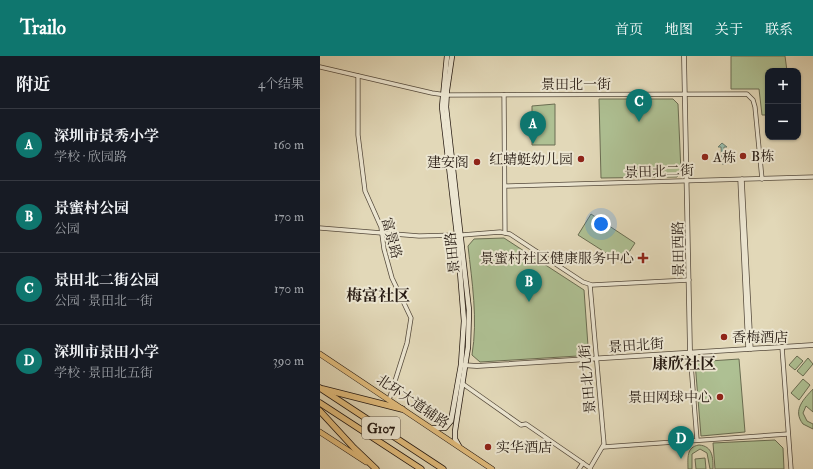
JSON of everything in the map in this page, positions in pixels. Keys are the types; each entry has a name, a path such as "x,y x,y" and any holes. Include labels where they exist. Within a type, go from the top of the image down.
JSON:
{"highway":[{"path":"320,388 402,409"},
{"name":"G107","path":"320,388 443,469"},
{"name":"G107","path":"320,403 421,469"},
{"path":"320,411 354,448 377,469"}],"main road":[{"name":"景田路","path":"447,56 442,113 459,235 464,317 463,384 455,431 455,439 459,446"},
{"name":"景田路","path":"444,95 452,56"},
{"name":"北环大道辅路","path":"320,354 492,469"},
{"name":"景田路","path":"432,428 444,428 451,421 463,365"},
{"path":"320,432 377,469"}],"street":[{"name":"景田西路","path":"684,56 690,352 697,440"},
{"name":"景田北一街","path":"320,67 444,95 747,94 752,98 755,107 762,179"},
{"name":"富景路","path":"358,76 359,147 365,191 382,233 384,249 392,278 411,318 407,343 390,400"},
{"path":"504,95 506,186 505,233"},
{"name":"景田北二街","path":"506,186 813,177"},
{"path":"741,180 750,349"},
{"path":"320,228 419,236 505,233 514,237 590,285 689,280"},
{"name":"景田北九街","path":"590,285 603,447"},
{"name":"景田北街","path":"463,365 596,359 813,345"},
{"path":"782,347 790,469"},
{"path":"463,384 521,425 526,424 591,469 603,447 788,434"},
{"path":"579,469 582,463"}],"shaded area":[{"path":"731,56 785,56 787,68 765,68 765,115 762,115 759,89 731,89"},
{"path":"599,99 673,99 678,104 681,172 677,177 601,178"},
{"path":"555,104 555,145 532,145 532,106"},
{"path":"722,143 727,147 724,147 724,164 722,164 721,147 718,147"},
{"path":"591,214 635,243 622,263 578,235"},
{"path":"504,238 584,290 588,346 578,356 480,362 472,355 474,341 474,314 473,287 468,246 474,239"},
{"path":"797,356 803,361 795,370 789,365"},
{"path":"808,358 813,364 803,376 797,371"},
{"name":"景田网球中心","path":"739,359 745,432 701,436 695,362"},
{"path":"803,379 810,385 799,400 791,393"},
{"path":"813,389 813,412 806,406 803,413 807,421 813,424 813,429 803,424 800,419 799,409 800,405"},
{"path":"775,440 783,448 784,469 715,469 713,443"},
{"path":"699,445 710,450 713,469 710,469 707,453 700,449 692,454 692,469 688,469 688,457 690,451 695,446"},
{"path":"705,458 706,469 696,469 695,459"}],"place":[{"name":"景田北二街公园","path":"639,122"},
{"name":"深圳市景秀小学","path":"533,144"},
{"name":"B栋","path":"743,156"},
{"name":"A栋","path":"705,157"},
{"name":"红蜻蜓幼儿园","path":"581,159"},
{"name":"建安阁","path":"477,162"},
{"name":"景蜜村社区健康服务中心","path":"643,258"},
{"name":"景蜜村公园","path":"529,302"},
{"name":"香梅酒店","path":"724,337"},
{"name":"景田网球中心","path":"720,397"},
{"name":"实华酒店","path":"488,447"},
{"name":"深圳市景田小学","path":"681,459"}],"district":[{"name":"梅富社区","path":"378,295"},
{"name":"康欣社区","path":"684,363"}]}
